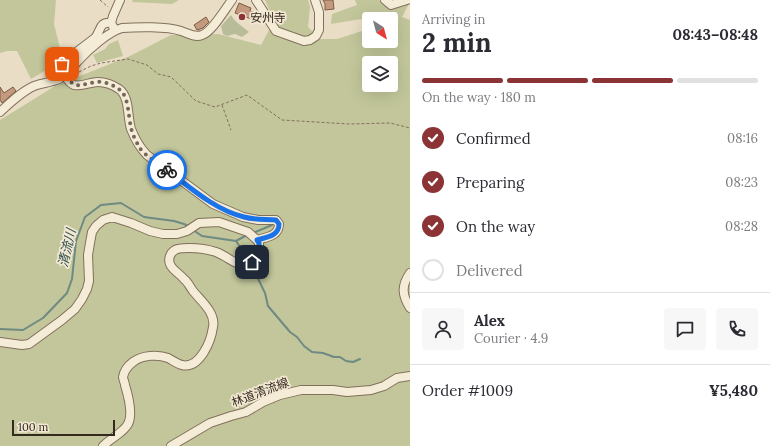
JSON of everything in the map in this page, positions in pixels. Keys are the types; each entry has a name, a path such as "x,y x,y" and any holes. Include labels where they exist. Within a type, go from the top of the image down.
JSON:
{"street":[{"path":"0,112 22,94 36,85 59,79 71,70 113,23 120,0"},
{"path":"232,0 210,29 202,35 191,35 180,30 167,28 122,28 113,23 103,24 98,35 66,60 62,64 62,68 70,82 74,84 84,85 98,82 112,85 120,89 124,94 131,127 140,148 147,155 213,204 243,217 258,220 276,220 279,224 279,229 276,233 257,240"},
{"path":"256,0 276,31 304,41 310,40 316,36 319,30 319,12 315,0"},
{"path":"385,0 391,5 406,0"},
{"path":"0,342 22,345 29,344 62,320 75,308 87,290 89,281 88,255 92,232 103,220 112,217 150,231 163,234 177,234 187,231 199,222 219,222 248,232 257,240 259,243 259,255 250,262 243,264 236,264 228,257 208,249 183,248 174,250 170,256 169,262 172,268 184,278 211,313 214,321 214,327 201,357 190,365 181,365 160,355 139,358 127,368 123,376 130,408 129,423 125,429 103,446"},
{"path":"410,273 405,281 403,294 410,308"},
{"name":"林道清流線","path":"171,446 210,423 246,412 263,402 280,395 301,390 333,390 351,392 371,390 384,386 397,378 410,376"}],"path":[{"path":"100,0 111,10 113,23"},
{"path":"71,70 79,72 101,63 128,59 147,65 158,74 172,77 196,102 215,107 247,95 282,120 349,124 390,123 410,128"},
{"path":"222,104 231,130"}],"green space":[{"path":"0,0 56,0 54,24 63,60 31,79 17,51 0,53"},
{"path":"133,0 179,0 172,4 132,2"},
{"path":"265,0 308,0 310,7 308,27 320,39 337,39 362,31 362,48 398,48 398,12 362,12 362,20 361,19 331,24 332,14 357,5 355,0 410,0 402,17 410,20 410,446 0,446 0,120 55,86 130,56 171,35 218,34 261,45 274,21"},
{"path":"231,15 249,32 242,37 235,34 227,36 223,34 221,26"},
{"path":"118,40 123,56 97,63 93,55 105,49 109,44"}],"building":[{"path":"323,0 333,0 334,9 325,10"},
{"path":"239,3 251,8 250,11 255,13 254,20 235,13"},
{"path":"206,17 209,22 203,28 197,30 194,25"},
{"path":"0,87 4,93 13,87 16,91 2,103 0,100"}],"waterway":[{"name":"清流川","path":"0,329 23,330 43,318 67,293 72,279 76,241 85,217 101,205 121,203 144,217 174,221 190,227"},
{"path":"253,233 272,225"},
{"name":"清流川","path":"193,230 202,236 236,241"},
{"path":"236,241 247,235"},
{"path":"236,241 249,260"},
{"path":"251,264 265,293 268,306 304,346 312,352 340,357 346,361 353,362 360,359"}],"way so far":[{"path":"62,64 63,72 70,82 74,84 84,85 98,82 106,83 120,89 124,94 131,127 140,148 167,170"}],"place":[{"name":"安州寺","path":"242,17"}],"route":[{"path":"167,170 213,204 223,209 243,217 258,220 276,220 279,224 279,229 276,233 257,240 259,243 259,255 252,262"}]}
